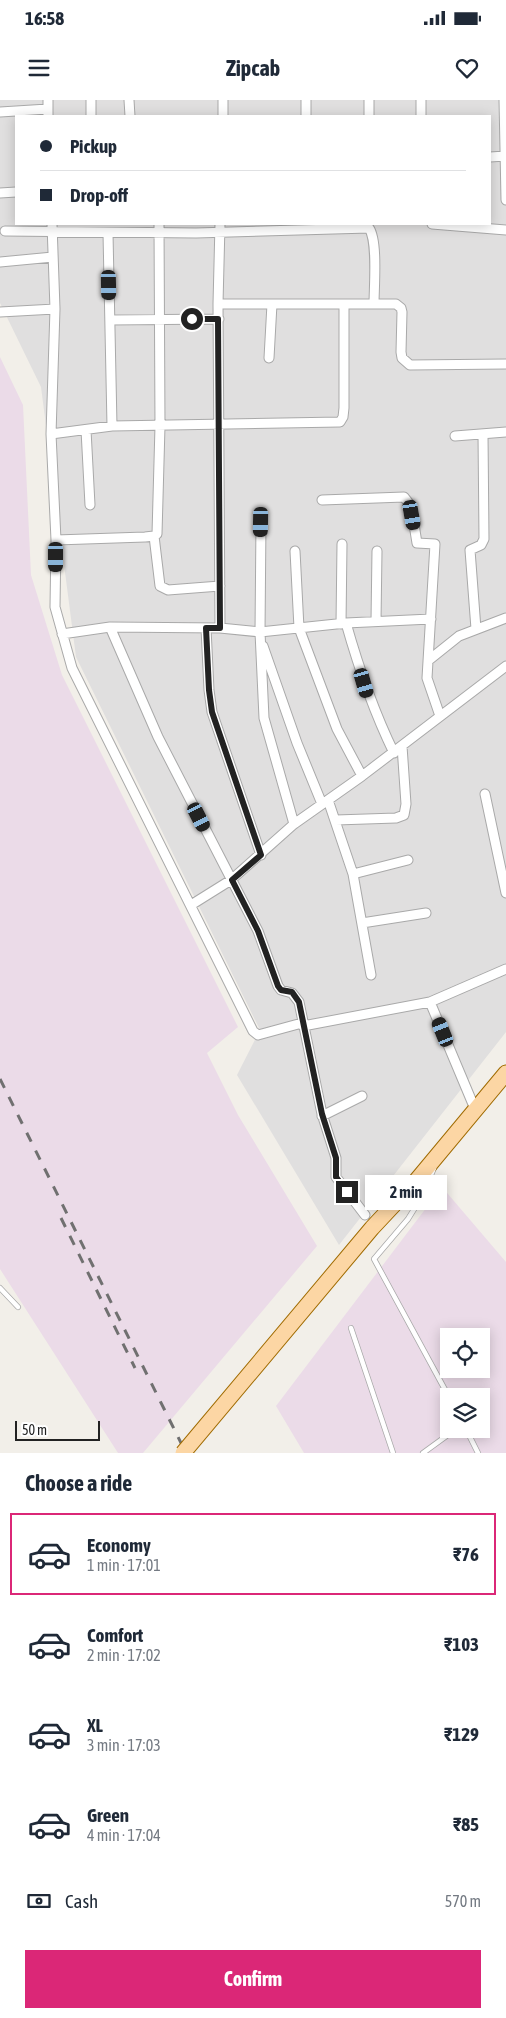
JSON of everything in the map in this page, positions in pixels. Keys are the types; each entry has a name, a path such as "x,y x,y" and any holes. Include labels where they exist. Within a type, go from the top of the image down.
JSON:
{"main road":[{"path":"183,1453 372,1228 416,1181 506,1074"}],"street":[{"path":"91,100 91,115"},
{"path":"129,100 130,115"},
{"path":"223,100 223,115"},
{"path":"306,100 306,115"},
{"path":"369,100 369,115"},
{"path":"421,115 422,100"},
{"path":"504,100 506,200"},
{"path":"0,112 48,108"},
{"path":"491,157 505,156"},
{"path":"0,194 15,192"},
{"path":"444,225 506,230"},
{"path":"5,231 52,228 108,233 159,228 311,226 369,228 374,251 374,304"},
{"path":"52,228 55,309 51,434 56,540 55,607 72,668 255,1034 258,1035 303,1024 430,1002 506,969"},
{"path":"159,228 160,426 157,534 154,536 160,586 168,590 220,586"},
{"path":"220,228 218,304 220,628"},
{"path":"108,233 112,426"},
{"path":"0,262 53,257"},
{"path":"218,304 396,304 401,308 402,358 410,365 506,364"},
{"path":"269,358 272,304"},
{"path":"51,434 112,426 340,422 343,417 344,408 344,304"},
{"path":"0,312 55,309"},
{"path":"110,320 218,319"},
{"path":"86,430 90,505"},
{"path":"455,436 506,432"},
{"path":"476,629 470,550 481,545 484,539 483,434"},
{"path":"322,500 404,497 411,506 417,543 434,544 428,683 440,716"},
{"path":"261,522 260,635 264,718 294,824"},
{"path":"56,540 154,536"},
{"path":"342,544 344,623 368,695 394,753"},
{"path":"295,551 299,628 337,730 362,776"},
{"path":"376,621 377,551"},
{"path":"429,660 459,636 506,618"},
{"path":"62,634 110,626 220,628 260,635 344,623 431,619"},
{"path":"110,626 158,737 258,931 278,986 281,990 292,992 299,1002 322,1116 336,1158 336,1177 365,1215"},
{"path":"206,628 212,712 261,855"},
{"path":"260,635 297,743 325,802 336,820 353,874 370,974"},
{"path":"191,905 232,880 294,824 394,753 506,666"},
{"path":"336,820 396,818 404,814 406,804 402,746"},
{"path":"485,794 506,893"},
{"path":"353,874 408,860"},
{"path":"362,923 426,913"},
{"path":"430,1002 476,1109"},
{"path":"322,1116 362,1096"}],"lane":[{"path":"436,1157 433,1170 421,1198 400,1230 374,1259 444,1388"},
{"path":"0,1288 18,1307"},
{"path":"351,1328 393,1453"},
{"path":"423,1453 444,1438"},
{"path":"470,1438 478,1453"}],"shaded area":[{"path":"0,100 506,100 506,1032 339,1245 237,1075 260,1030 76,657 41,387 0,303"},
{"path":"0,357 23,405 31,575 62,675 238,1027 207,1053 238,1115 317,1246 143,1453 118,1453 0,1269"},
{"path":"442,1187 506,1262 506,1453 304,1453 276,1406"}],"railway":[{"path":"0,1079 186,1453"},
{"path":"61,1218 135,1368"}],"route":[{"path":"192,319 218,319 220,628 206,628 209,690 212,712 261,855 232,880 258,931 278,986 281,990 292,992 299,1002 322,1114 337,1162 336,1177 347,1192"}]}
